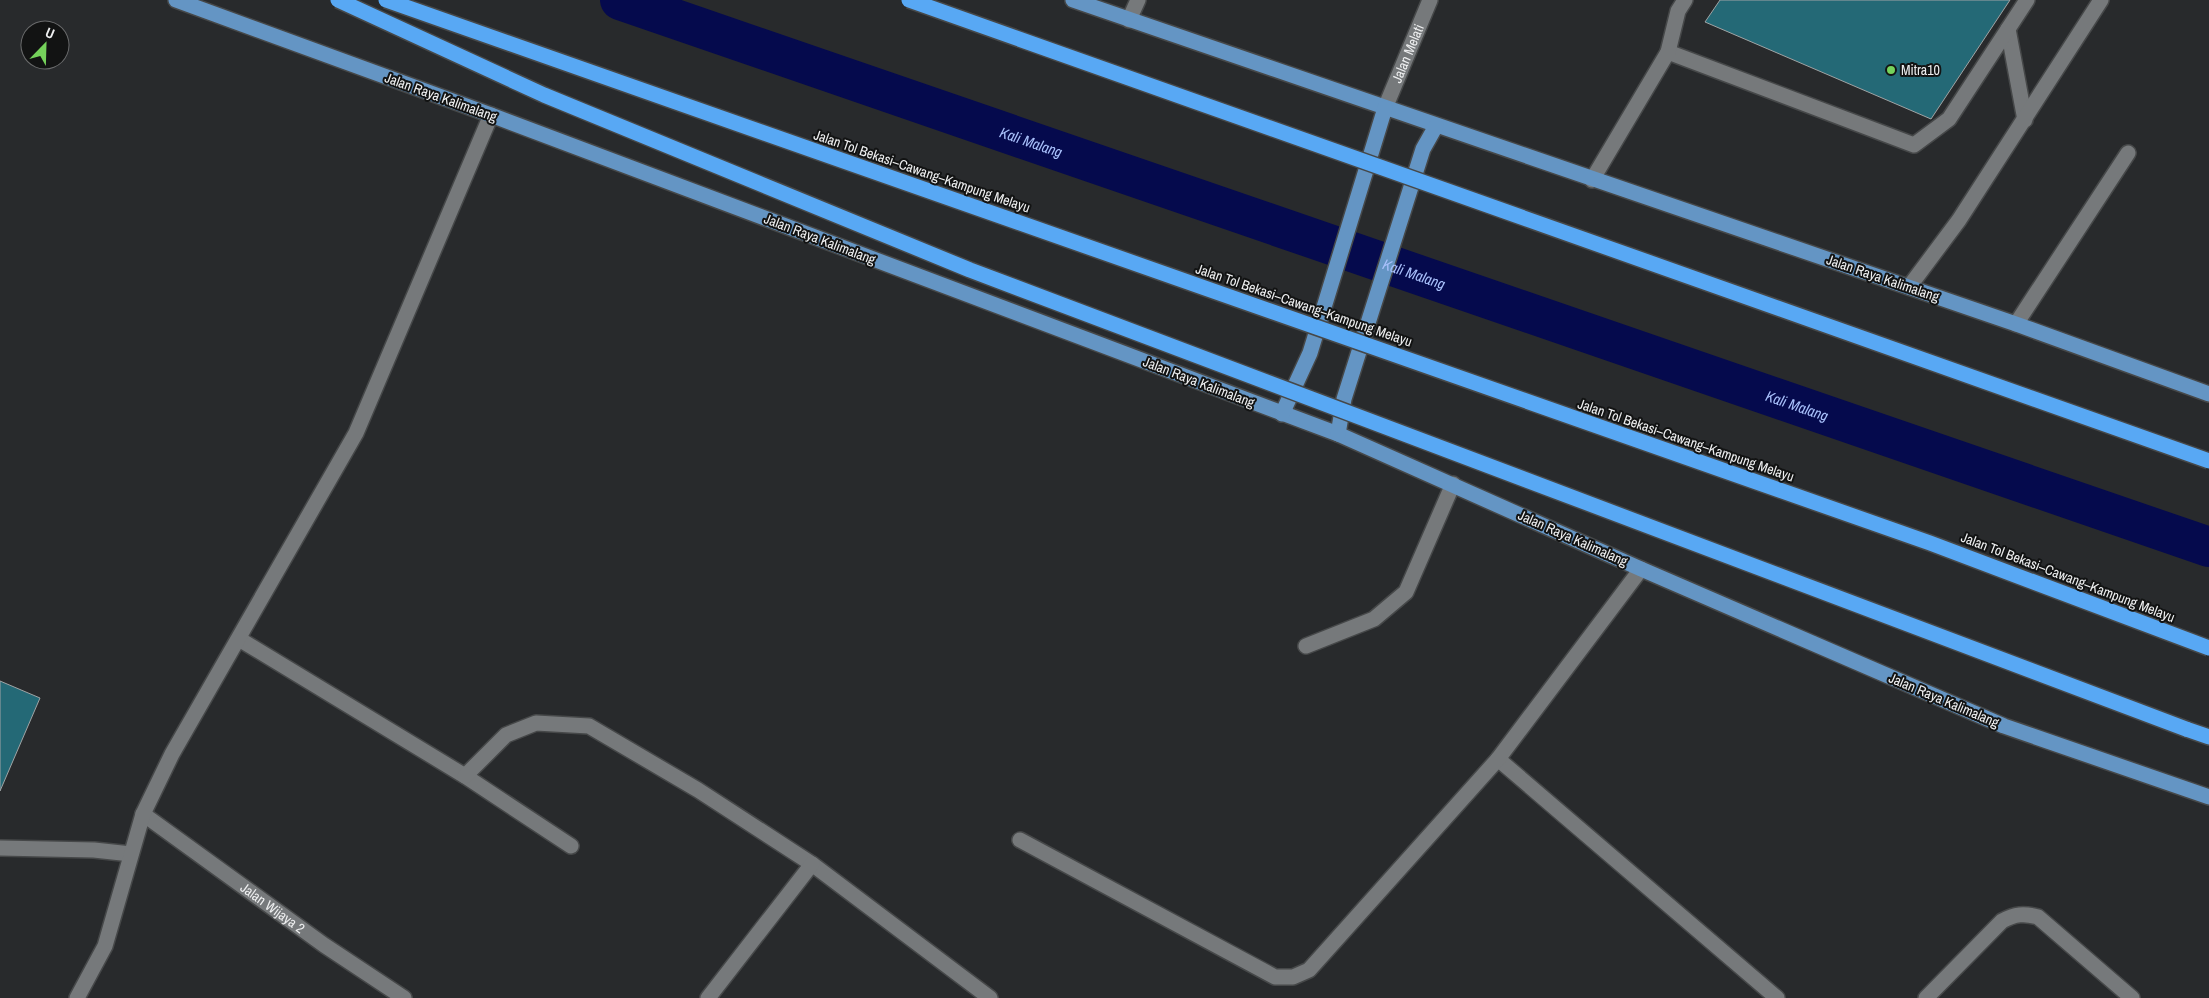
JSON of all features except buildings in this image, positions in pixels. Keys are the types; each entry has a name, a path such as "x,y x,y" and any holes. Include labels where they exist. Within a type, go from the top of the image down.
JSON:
{"highway":[{"path":"338,0 544,95 970,270 2209,737"},
{"name":"Jalan Tol Bekasi–Cawang–Kampung Melayu","path":"386,0 1904,533 2209,648"},
{"path":"909,0 1125,79 2209,461"}],"main road":[{"name":"Jalan Raya Kalimalang","path":"176,0 492,115 1338,434 1641,569 2004,726 2209,797"},
{"name":"Jalan Raya Kalimalang","path":"1073,0 1592,180 2016,324 2209,394"},
{"path":"1282,414 1310,352 1385,108"},
{"path":"1338,434 1344,399 1423,149 1436,126"}],"street":[{"path":"1129,20 1138,0"},
{"name":"Jalan Melati","path":"1385,108 1430,0"},
{"path":"1592,180 1668,52 1678,11 1685,0"},
{"path":"1668,52 1914,145 1949,119 2028,0"},
{"path":"1909,287 1959,220 2025,120 2100,0"},
{"path":"2008,29 2025,120"},
{"path":"78,998 105,946 118,910 131,854 143,814 172,754 356,432 492,115"},
{"path":"2016,324 2128,154"},
{"path":"1306,646 1374,619 1406,592 1453,484"},
{"path":"1020,840 1253,967 1275,977 1293,977 1309,970 1498,759 1641,569"},
{"path":"238,639 465,776 571,846"},
{"path":"465,776 506,735 536,723 589,726 698,790 812,864 990,998"},
{"path":"1498,759 1777,998"},
{"name":"Jalan Wijaya 2","path":"143,814 324,945 404,998"},
{"path":"0,848 94,850 131,854"},
{"path":"708,998 812,864"},
{"path":"1926,998 2002,921 2011,916 2025,914 2038,917 2132,998"}],"waterway":[{"name":"Kali Malang","path":"620,0 2209,547"}],"place":[{"name":"Mitra10","path":"1891,70"}]}
